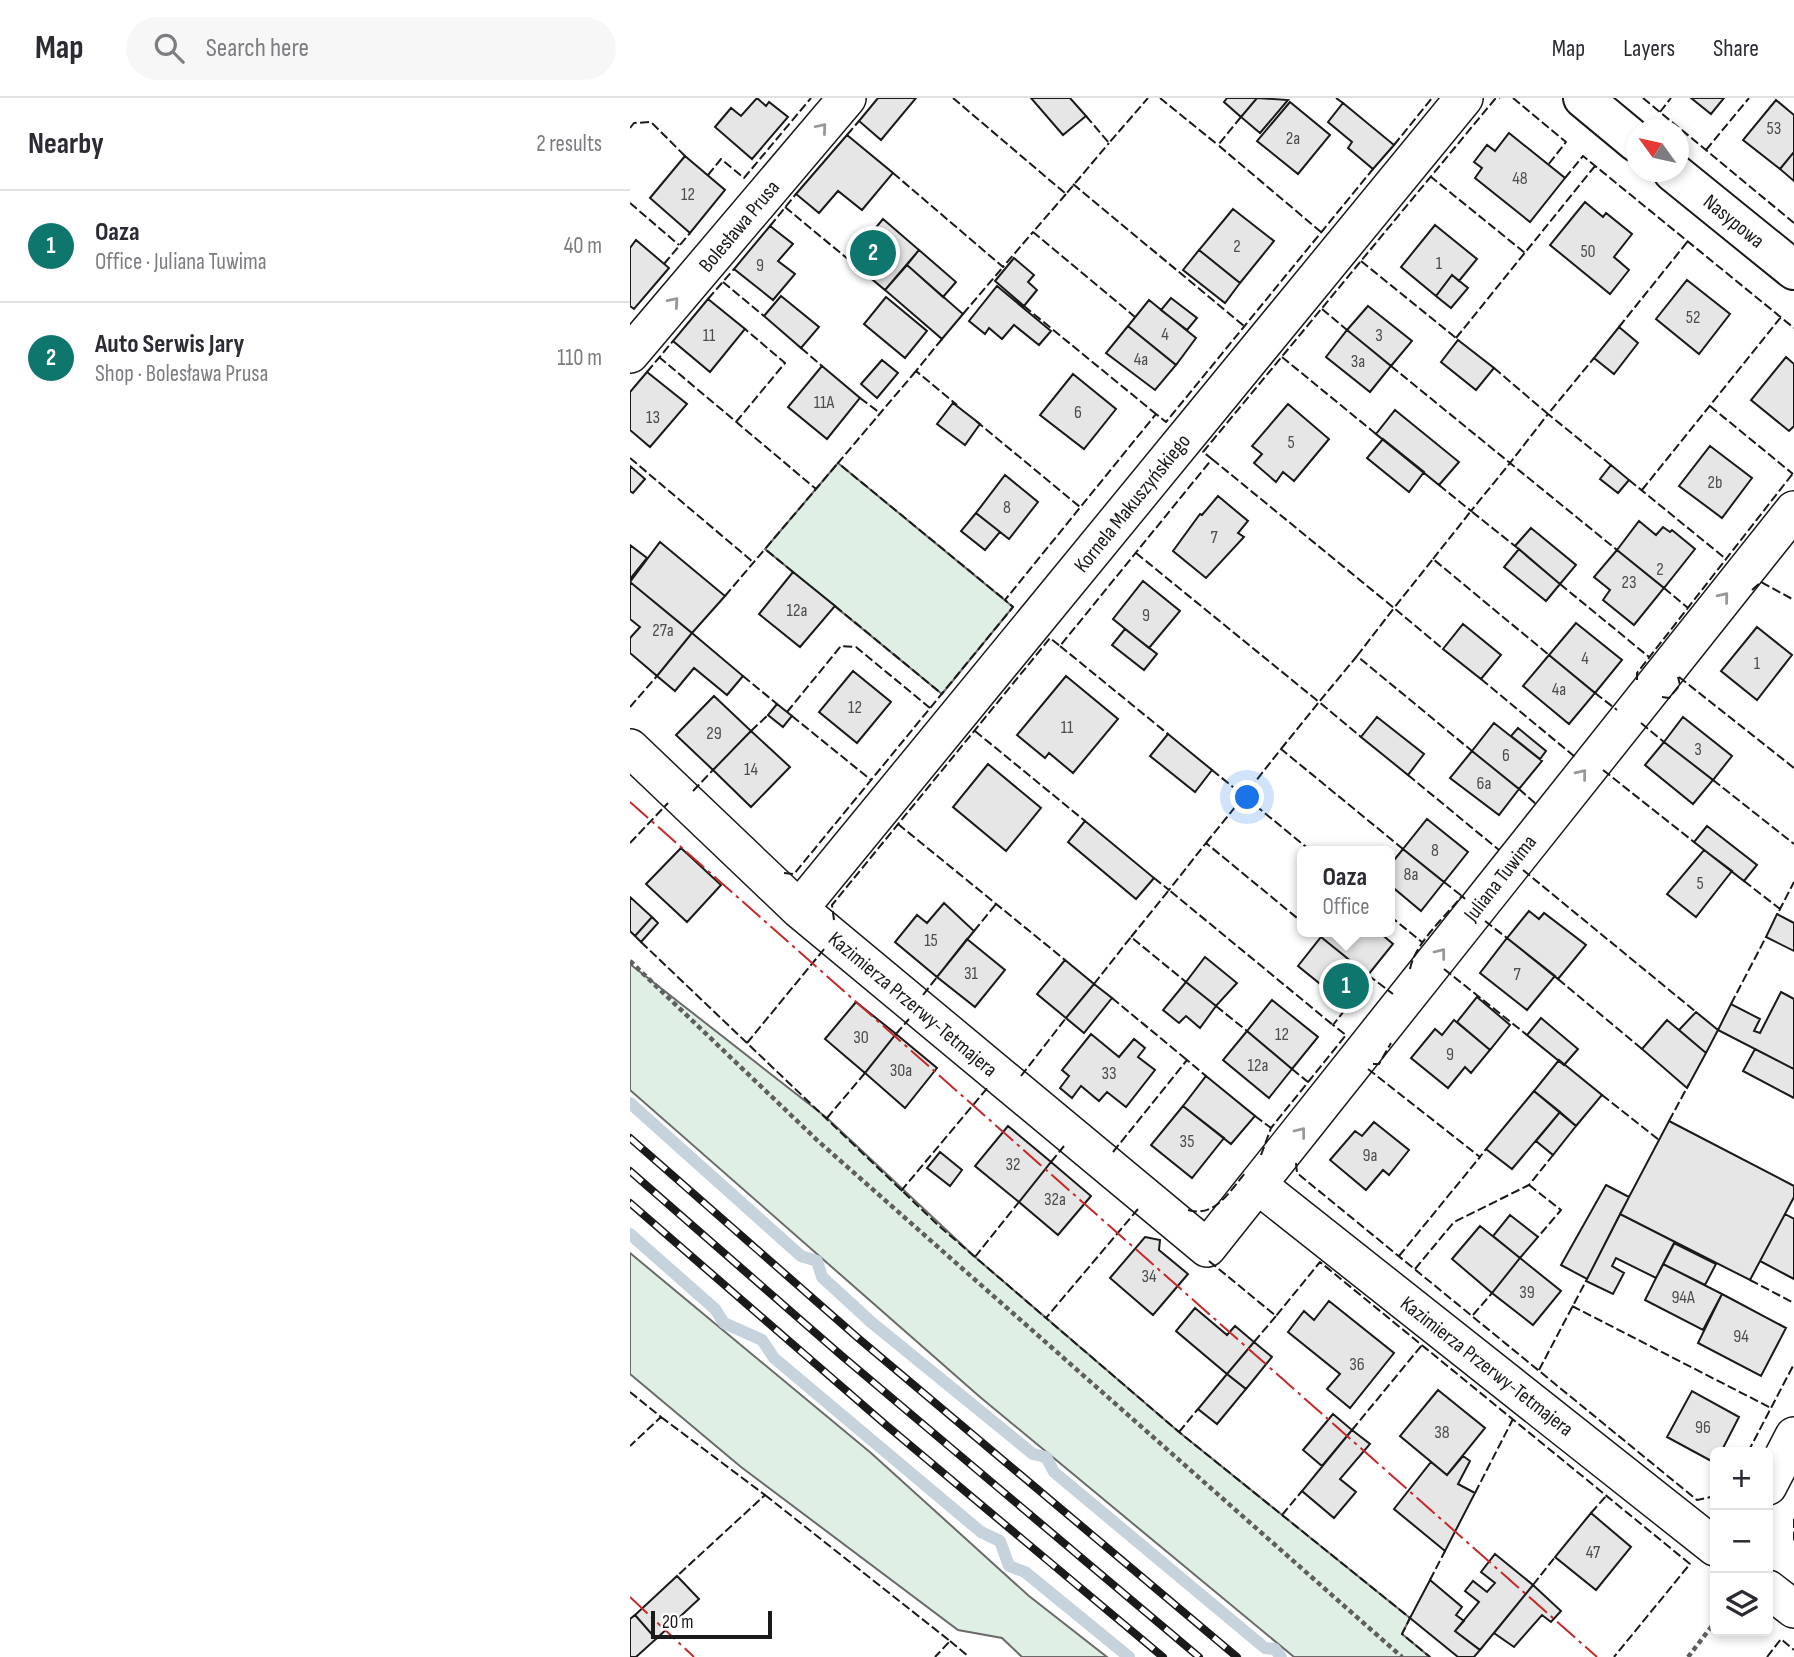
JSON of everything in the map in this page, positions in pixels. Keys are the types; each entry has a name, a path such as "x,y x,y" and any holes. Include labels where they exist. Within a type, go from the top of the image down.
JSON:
{"street":[{"name":"Bolesława Prusa","path":"630,354 847,98"},
{"name":"Kornela Makuszyńskiego","path":"799,909 1464,98"},
{"path":"1583,98 1626,134"},
{"name":"Nasypowa","path":"1685,182 1794,270"},
{"name":"Juliana Tuwima","path":"1207,1248 1259,1186 1794,510"},
{"name":"Kazimierza Przerwy-Tetmajera","path":"630,748 799,909 1207,1248"},
{"name":"Kazimierza Przerwy-Tetmajera","path":"1259,1186 1710,1542"},
{"path":"1773,1476 1794,1436"},
{"path":"1773,1592 1794,1609"}],"path":[{"path":"630,961 818,1141 1402,1657"},
{"path":"1688,1657 1710,1628"}],"green space":[{"path":"838,463 1013,607 942,694 765,549"},
{"path":"630,964 827,1118 975,1257 1179,1432 1410,1618 1402,1634 1430,1657 1294,1657 980,1397 630,1090"},
{"path":"630,1253 871,1453 1029,1596 1107,1657 1022,1657 1002,1638 958,1630 741,1467 630,1374"}],"building":[{"path":"757,98 766,106 769,102 788,117 752,159 715,127 731,108 741,116"},
{"path":"878,98 916,98 881,140 859,121"},
{"path":"1031,98 1070,98 1086,116 1063,135"},
{"path":"1227,98 1257,98 1241,117 1224,102"},
{"path":"1257,98 1288,100 1260,133 1241,117"},
{"path":"1691,98 1724,98 1711,114"},
{"path":"1776,100 1794,115 1794,152 1780,169 1743,140"},
{"path":"1290,102 1330,135 1298,174 1257,141"},
{"path":"1343,103 1394,145 1373,169 1348,148 1352,142 1328,122"},
{"path":"1509,133 1565,178 1530,222 1475,178 1482,168 1474,162 1487,145 1495,151"},
{"path":"847,135 893,173 862,210 838,191 819,213 796,194"},
{"path":"1794,152 1794,181 1780,169"},
{"path":"685,156 725,190 690,233 650,198"},
{"path":"1585,202 1603,217 1606,213 1632,234 1614,257 1629,270 1610,294 1550,245"},
{"path":"1233,209 1274,241 1240,283 1199,250"},
{"path":"883,219 919,250 885,290 849,260"},
{"path":"1435,225 1477,259 1459,281 1452,275 1436,296 1401,267"},
{"path":"770,226 793,244 778,261 795,274 773,300 734,269"},
{"path":"636,240 669,268 634,309 630,306 630,248"},
{"path":"919,250 956,282 943,297 907,265"},
{"path":"1199,250 1240,283 1225,303 1183,270"},
{"path":"1014,258 1034,275 1028,282 1037,290 1024,306 995,281"},
{"path":"907,265 963,314 942,339 885,290"},
{"path":"1452,275 1468,288 1451,308 1436,296"},
{"path":"1687,280 1730,314 1699,354 1656,319"},
{"path":"997,286 1051,331 1039,345 1014,325 1002,339 989,328 985,334 969,321"},
{"path":"781,296 819,327 801,348 764,316"},
{"path":"886,297 927,331 905,358 864,324"},
{"path":"1171,298 1197,318 1187,330 1161,310"},
{"path":"708,299 745,329 710,372 673,341"},
{"path":"1149,300 1196,338 1176,365 1128,326"},
{"path":"1368,306 1412,341 1391,366 1347,330"},
{"path":"1128,326 1176,365 1155,390 1106,353"},
{"path":"1619,327 1638,343 1614,374 1594,358"},
{"path":"1347,330 1391,366 1370,392 1326,357"},
{"path":"1458,340 1494,368 1476,390 1441,362"},
{"path":"1786,357 1794,364 1794,426 1789,431 1751,400"},
{"path":"882,360 898,373 877,398 861,384"},
{"path":"822,366 860,398 827,439 788,407"},
{"path":"647,372 687,404 650,447 630,430 630,392"},
{"path":"1073,374 1116,409 1084,449 1040,415"},
{"path":"953,403 980,424 965,445 937,424"},
{"path":"1288,404 1329,439 1294,481 1283,472 1276,482 1254,463 1262,454 1252,446"},
{"path":"1395,410 1459,462 1439,485 1376,434"},
{"path":"1383,439 1424,472 1409,492 1367,458"},
{"path":"1710,446 1752,478 1722,518 1679,486"},
{"path":"1611,465 1629,480 1618,493 1600,479"},
{"path":"630,466 645,479 633,493 630,491"},
{"path":"1005,475 1038,502 1009,539 976,513"},
{"path":"1218,496 1248,521 1238,533 1244,537 1206,578 1173,551 1200,514 1202,515"},
{"path":"976,513 1000,532 985,550 961,531"},
{"path":"1639,521 1656,535 1663,527 1670,532 1672,530 1695,549 1664,588 1617,550"},
{"path":"1531,528 1576,565 1560,584 1515,546"},
{"path":"660,542 725,596 692,633 630,582"},
{"path":"630,545 647,558 630,579"},
{"path":"1519,549 1560,584 1546,601 1504,567"},
{"path":"1617,550 1664,588 1634,625 1603,600 1610,590 1594,577"},
{"path":"793,572 835,606 800,647 759,614"},
{"path":"1143,581 1180,611 1149,648 1113,619"},
{"path":"630,582 692,633 657,676 630,653 630,638 640,627 630,619"},
{"path":"1576,623 1622,660 1595,693 1549,655"},
{"path":"1463,624 1501,655 1481,679 1443,649"},
{"path":"1757,627 1792,655 1757,700 1721,671"},
{"path":"1125,629 1157,654 1144,670 1112,645"},
{"path":"692,633 743,676 727,695 694,668 675,691 657,676"},
{"path":"1549,655 1595,693 1569,724 1523,686"},
{"path":"853,671 891,702 857,743 819,712"},
{"path":"1066,676 1118,719 1073,773 1049,753 1045,758 1017,735"},
{"path":"714,696 751,731 713,770 676,735"},
{"path":"777,704 792,716 783,727 768,715"},
{"path":"1377,717 1424,754 1408,775 1361,737"},
{"path":"1683,717 1732,756 1713,780 1664,742"},
{"path":"1494,723 1542,761 1519,789 1472,751"},
{"path":"1518,728 1546,751 1540,759 1511,736"},
{"path":"751,731 790,767 751,807 713,770"},
{"path":"1168,734 1212,770 1195,792 1150,756"},
{"path":"1664,742 1713,780 1693,804 1645,765"},
{"path":"1472,751 1519,789 1499,815 1450,778"},
{"path":"988,764 1041,808 1006,851 953,807"},
{"path":"1427,819 1468,852 1444,882 1403,849"},
{"path":"1085,821 1154,878 1136,899 1068,842"},
{"path":"1707,826 1757,865 1744,881 1694,842"},
{"path":"681,848 721,885 687,922 646,884"},
{"path":"1403,849 1444,882 1421,911 1395,889 1395,859"},
{"path":"1704,850 1732,871 1696,917 1667,894"},
{"path":"630,897 652,917 635,936 630,931"},
{"path":"944,903 974,931 937,977 895,942 917,915 927,923"},
{"path":"1529,911 1539,919 1544,913 1586,945 1558,979 1507,938"},
{"path":"1777,914 1794,923 1794,951 1766,937"},
{"path":"652,917 658,923 641,942 635,936"},
{"path":"1321,937 1385,937 1393,944 1368,975"},
{"path":"1321,937 1368,975 1345,1004 1298,966"},
{"path":"1507,938 1555,976 1527,1010 1480,973"},
{"path":"967,939 1005,970 975,1007 937,977"},
{"path":"1205,957 1237,983 1216,1006 1186,982"},
{"path":"1065,960 1094,984 1066,1018 1037,994"},
{"path":"1186,982 1216,1006 1200,1028 1186,1016 1179,1023 1163,1010"},
{"path":"1094,984 1112,998 1084,1033 1066,1018"},
{"path":"1781,992 1794,999 1794,1069 1718,1030 1731,1004 1760,1019 1754,1031 1760,1033"},
{"path":"1477,997 1510,1025 1490,1050 1457,1022"},
{"path":"1272,1000 1318,1037 1292,1069 1247,1031"},
{"path":"856,1002 896,1034 865,1073 825,1039"},
{"path":"1696,1012 1718,1030 1706,1053 1679,1030"},
{"path":"1541,1018 1578,1049 1564,1065 1527,1035"},
{"path":"1454,1020 1490,1050 1471,1073 1465,1067 1448,1088 1411,1058 1435,1029 1442,1035"},
{"path":"1667,1020 1706,1053 1687,1088 1642,1049"},
{"path":"1247,1031 1292,1069 1269,1098 1223,1060"},
{"path":"896,1034 937,1068 905,1108 865,1073"},
{"path":"1091,1034 1119,1057 1134,1039 1145,1048 1138,1057 1155,1070 1126,1107 1107,1092 1099,1101 1081,1086 1072,1098 1060,1088 1069,1076 1062,1070"},
{"path":"1755,1049 1794,1069 1794,1098 1743,1071"},
{"path":"1559,1060 1602,1095 1576,1126 1534,1091"},
{"path":"1206,1076 1255,1116 1231,1144 1183,1106"},
{"path":"1534,1091 1560,1112 1512,1169 1486,1149"},
{"path":"1183,1106 1224,1138 1192,1178 1151,1145"},
{"path":"1560,1112 1576,1126 1553,1155 1536,1141"},
{"path":"1669,1121 1794,1186 1794,1197 1750,1280 1620,1214"},
{"path":"1374,1122 1409,1150 1389,1175 1383,1170 1366,1190 1330,1160 1355,1131 1362,1136"},
{"path":"1008,1126 1051,1162 1019,1202 975,1166"},
{"path":"940,1152 962,1170 950,1186 927,1168"},
{"path":"1051,1162 1091,1196 1058,1235 1019,1202"},
{"path":"1606,1185 1629,1197 1587,1279 1561,1265"},
{"path":"1620,1214 1675,1242 1656,1278 1616,1258 1612,1266 1624,1273 1613,1294 1586,1281"},
{"path":"1785,1214 1794,1219 1794,1279 1760,1261"},
{"path":"1510,1215 1538,1237 1520,1258 1493,1236"},
{"path":"1480,1226 1520,1258 1492,1293 1452,1259"},
{"path":"1145,1237 1160,1240 1159,1250 1188,1274 1153,1315 1110,1278"},
{"path":"1674,1243 1716,1264 1705,1285 1663,1264"},
{"path":"1520,1258 1561,1291 1533,1325 1492,1293"},
{"path":"1663,1264 1722,1294 1703,1330 1645,1300"},
{"path":"1722,1294 1786,1328 1761,1376 1698,1343"},
{"path":"1329,1301 1394,1353 1350,1408 1327,1389 1340,1374 1288,1332 1304,1311 1314,1320"},
{"path":"1195,1308 1227,1335 1235,1326 1254,1342 1227,1374 1176,1331"},
{"path":"1254,1342 1272,1357 1246,1389 1227,1374"},
{"path":"1227,1374 1246,1389 1217,1424 1198,1409"},
{"path":"1438,1390 1485,1428 1447,1475 1400,1436"},
{"path":"1692,1391 1739,1417 1724,1447 1710,1447 1710,1460 1667,1437"},
{"path":"1333,1414 1352,1430 1322,1466 1303,1450"},
{"path":"1352,1430 1370,1444 1340,1479 1356,1492 1334,1518 1302,1491"},
{"path":"1463,1456 1470,1461 1458,1484 1475,1493 1445,1551 1394,1509 1431,1462 1447,1475"},
{"path":"1591,1513 1631,1547 1596,1590 1555,1557"},
{"path":"1495,1554 1533,1585 1480,1650 1455,1631 1479,1602 1465,1591 1473,1581 1487,1592 1495,1583 1481,1572"},
{"path":"677,1576 699,1599 656,1639 635,1615"},
{"path":"1430,1580 1462,1607 1456,1615 1464,1621 1455,1631 1480,1650 1474,1657 1458,1657 1410,1618"},
{"path":"1533,1585 1561,1611 1551,1622 1542,1615 1514,1647 1494,1633"},
{"path":"635,1615 656,1639 636,1657 630,1657 630,1619"}],"waterway":[{"path":"630,1103 801,1256 817,1261 822,1277 871,1322 1033,1454 1046,1457 1054,1472 1265,1648 1275,1649 1281,1657"},
{"path":"630,1234 715,1309 724,1323 762,1340 774,1358 981,1532 1000,1541 1009,1566 1025,1572 1129,1657"}],"railway":[{"path":"630,1138 858,1338 1237,1657"},
{"path":"630,1171 842,1356 1199,1657"},
{"path":"630,1203 886,1425 1163,1657"}],"fence":[{"path":"708,175 721,159 744,178 811,98"},
{"path":"953,98 1066,194 1109,143"},
{"path":"1086,116 1109,143 1148,98"},
{"path":"1160,98 1218,145"},
{"path":"1336,98 1343,103"},
{"path":"1394,145 1432,98"},
{"path":"834,920 832,905 1050,638 1060,646 1212,459 1203,452 1495,99 1500,98"},
{"path":"1513,98 1566,142 1548,165"},
{"path":"1643,98 1794,223"},
{"path":"1660,112 1671,98"},
{"path":"1706,150 1749,98"},
{"path":"1241,117 1218,145 1321,232"},
{"path":"847,135 859,121"},
{"path":"630,128 634,123 651,122 685,156"},
{"path":"1565,178 1583,156 1794,328"},
{"path":"1456,338 1595,166"},
{"path":"784,873 794,874 1013,607 1005,600 1156,414 1166,422 1373,169"},
{"path":"893,173 1003,267 1033,232"},
{"path":"1430,176 1525,253"},
{"path":"1073,184 1244,326"},
{"path":"770,226 796,194"},
{"path":"1066,194 1033,232 1135,317"},
{"path":"630,203 679,245"},
{"path":"785,207 849,260"},
{"path":"664,264 690,233"},
{"path":"1619,327 1688,241"},
{"path":"1361,261 1456,338"},
{"path":"963,314 1003,267"},
{"path":"708,299 734,269"},
{"path":"723,282 764,316"},
{"path":"1024,306 1156,414"},
{"path":"1322,309 1347,330"},
{"path":"1642,490 1781,317"},
{"path":"736,422 785,363 745,329"},
{"path":"942,339 916,371 957,405"},
{"path":"647,372 673,341"},
{"path":"801,348 822,366"},
{"path":"659,357 816,489"},
{"path":"1282,357 1376,434"},
{"path":"1494,368 1548,414 1594,358"},
{"path":"1391,366 1510,463 1548,414 1611,465"},
{"path":"916,371 838,463 1005,600"},
{"path":"860,398 880,413"},
{"path":"1710,406 1793,474"},
{"path":"976,421 1080,507"},
{"path":"630,458 753,562"},
{"path":"1212,459 1394,608 1433,559 1549,655"},
{"path":"793,572 765,549 838,463"},
{"path":"1439,485 1471,511 1510,463 1617,550"},
{"path":"1637,680 1637,673 1794,472"},
{"path":"1629,480 1726,559"},
{"path":"1433,559 1471,511 1515,546"},
{"path":"725,596 765,549"},
{"path":"1136,553 1319,702 1357,656 1472,751"},
{"path":"1752,590 1761,582 1794,600"},
{"path":"1560,584 1649,657"},
{"path":"1664,588 1688,608"},
{"path":"835,606 942,694"},
{"path":"1357,656 1394,608 1443,649"},
{"path":"787,712 841,646 856,647 930,708"},
{"path":"1060,646 1168,734"},
{"path":"630,707 657,676"},
{"path":"743,676 777,704"},
{"path":"1662,697 1669,698 1680,685 1678,677"},
{"path":"1679,677 1794,768"},
{"path":"1481,679 1575,757"},
{"path":"1595,693 1617,710"},
{"path":"1281,749 1319,702 1361,737"},
{"path":"751,731 768,715"},
{"path":"792,716 871,780"},
{"path":"1641,723 1664,742"},
{"path":"975,731 1085,821"},
{"path":"1212,770 1244,796 1281,749 1403,849"},
{"path":"693,791 713,770"},
{"path":"1603,770 1694,842"},
{"path":"1408,775 1499,850"},
{"path":"1713,780 1794,844"},
{"path":"1519,789 1536,804"},
{"path":"1206,843 1244,796 1305,846"},
{"path":"630,843 668,803"},
{"path":"898,824 1065,960"},
{"path":"1154,878 1169,890 1206,843 1297,918"},
{"path":"1523,870 1696,1012"},
{"path":"1744,881 1780,909"},
{"path":"1444,882 1462,896"},
{"path":"1779,911 1794,882"},
{"path":"1131,937 1169,890 1333,1025"},
{"path":"1410,969 1418,950 1432,931 1462,896 1465,899"},
{"path":"974,931 996,904"},
{"path":"1395,920 1423,943"},
{"path":"1485,921 1507,938"},
{"path":"1094,984 1131,937 1186,982"},
{"path":"1731,1004 1766,937"},
{"path":"641,942 939,1226 1046,1318"},
{"path":"747,1043 825,948"},
{"path":"1444,969 1527,1035"},
{"path":"1368,975 1393,994"},
{"path":"923,995 937,977"},
{"path":"1558,979 1642,1049"},
{"path":"1261,1155 1271,1128 1346,1035 1333,1025 1358,993 1355,991"},
{"path":"1112,998 1187,1060"},
{"path":"1216,1006 1247,1031"},
{"path":"1021,1076 1066,1018"},
{"path":"896,1034 909,1019"},
{"path":"1373,1064 1379,1064 1391,1043"},
{"path":"1113,1152 1187,1060 1206,1076"},
{"path":"1292,1069 1308,1082"},
{"path":"1368,1069 1480,1157 1486,1149"},
{"path":"827,1118 865,1073"},
{"path":"1669,1121 1689,1084"},
{"path":"901,1191 989,1086"},
{"path":"1602,1095 1659,1140"},
{"path":"1255,1116 1271,1128"},
{"path":"1051,1162 1064,1146"},
{"path":"1415,1269 1454,1222 1529,1185 1553,1155"},
{"path":"1399,1256 1480,1157"},
{"path":"1296,1163 1297,1173 1697,1500 1710,1497"},
{"path":"1188,1210 1198,1211 1214,1207 1245,1173"},
{"path":"1529,1185 1561,1210 1538,1237"},
{"path":"975,1257 1019,1202"},
{"path":"1138,1209 1046,1318 1179,1432 1410,1618 1402,1634 1430,1657"},
{"path":"1209,1261 1276,1316 1320,1262 1690,1564 1614,1657"},
{"path":"1750,1280 1794,1303"},
{"path":"1539,1370 1586,1281"},
{"path":"1473,1315 1492,1293"},
{"path":"1572,1306 1771,1408"},
{"path":"1254,1342 1276,1316"},
{"path":"1352,1430 1422,1345"},
{"path":"1751,1447 1794,1364"},
{"path":"630,1392 661,1417 630,1446"},
{"path":"1179,1432 1198,1409"},
{"path":"661,1417 765,1495 677,1576"},
{"path":"1475,1493 1513,1419"},
{"path":"1282,1515 1302,1491"},
{"path":"765,1495 950,1641 935,1657"},
{"path":"1591,1513 1607,1495"},
{"path":"1794,1519 1794,1541"},
{"path":"1430,1580 1445,1551"},
{"path":"1533,1585 1555,1557"},
{"path":"1767,1657 1781,1639 1794,1650"},
{"path":"950,1641 969,1657"}],"power":[{"path":"630,802 1597,1657"},
{"path":"630,1597 694,1657"}],"place":[{"name":"Auto Serwis Jary","path":"873,253"},
{"name":"Oaza","path":"1346,986"}]}
